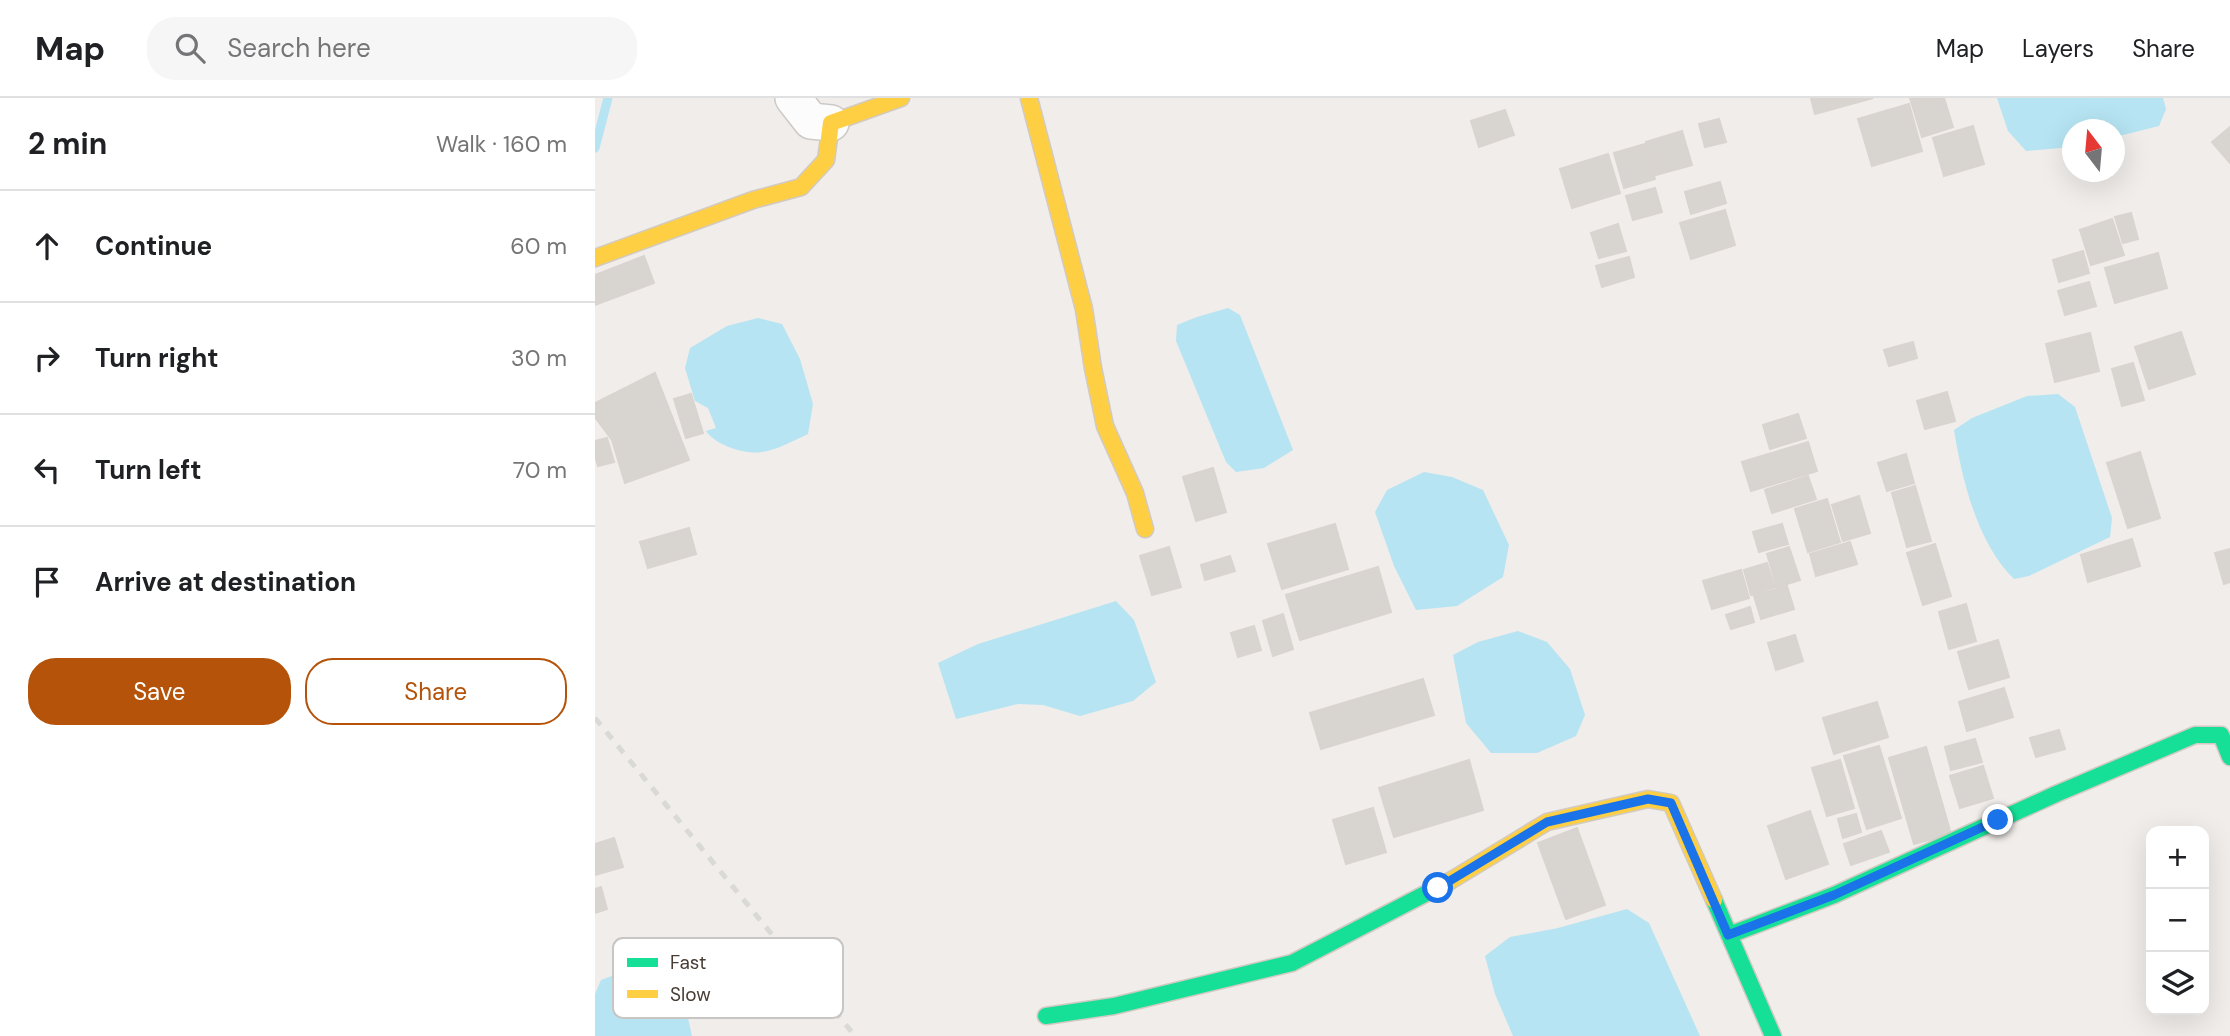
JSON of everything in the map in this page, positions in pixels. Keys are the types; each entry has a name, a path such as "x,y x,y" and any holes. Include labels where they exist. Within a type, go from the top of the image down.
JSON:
{"street":[{"path":"793,98 811,121 831,123 901,98"},
{"path":"1029,98 1081,295 1105,426 1135,493 1145,529"},
{"path":"595,258 753,200 801,187 826,160 831,123"},
{"path":"1728,935 1846,889 2044,799 2195,735 2227,741"},
{"path":"1046,1016 1114,1006 1291,962 1438,888 1547,822 1648,799 1671,803 1773,1036"}],"water":[{"path":"1997,98 2163,98 2166,109 2159,126 2125,134 2125,119 2062,119 2062,148 2026,151 2008,131"},
{"path":"1228,308 1240,315 1293,450 1264,468 1236,472 1226,462 1176,341 1177,325"},
{"path":"758,318 782,324 800,359 813,404 808,434 772,450 755,453 723,445 710,436 706,431 716,428 708,408 695,401 685,368 690,348 727,326"},
{"path":"2058,394 2075,407 2112,518 2110,537 2029,576 2014,579 2001,564 1981,529 1967,489 1954,430 1972,418 2027,396"},
{"path":"1424,472 1452,477 1483,490 1509,545 1503,577 1457,606 1416,610 1394,566 1375,512 1387,490"},
{"path":"1116,601 1134,620 1156,682 1133,701 1080,716 1043,705 1018,704 956,719 938,663 978,644"},
{"path":"1518,631 1547,642 1570,669 1585,715 1576,736 1537,753 1491,753 1466,723 1453,655 1478,642"},
{"path":"1627,909 1649,923 1700,1036 1513,1036 1495,994 1485,956 1510,937 1558,928"},
{"path":"613,976 613,1018 688,1018 692,1036 595,1036 595,994 601,980"}],"building":[{"path":"1811,98 1873,98 1815,114"},
{"path":"1910,98 1944,98 1953,127 1922,137"},
{"path":"1909,104 1922,151 1872,166 1858,119"},
{"path":"1505,110 1514,135 1479,147 1471,121"},
{"path":"1719,119 1726,142 1705,147 1699,124"},
{"path":"1973,126 1984,164 1944,176 1933,138"},
{"path":"2230,127 2230,163 2212,142"},
{"path":"1682,131 1692,165 1656,175 1646,142"},
{"path":"1645,144 1655,179 1624,188 1614,153"},
{"path":"1608,154 1620,193 1572,208 1560,169"},
{"path":"1720,182 1726,203 1691,214 1685,192"},
{"path":"1655,188 1662,212 1633,220 1626,196"},
{"path":"1725,210 1735,245 1691,259 1680,223"},
{"path":"2131,213 2138,239 2123,243 2115,217"},
{"path":"2112,219 2124,255 2091,265 2080,230"},
{"path":"1618,224 1626,251 1599,258 1591,233"},
{"path":"2083,251 2089,273 2059,282 2053,260"},
{"path":"2158,253 2167,288 2115,303 2105,268"},
{"path":"644,256 654,283 595,305 595,275"},
{"path":"1629,257 1634,277 1602,287 1596,266"},
{"path":"2089,282 2096,306 2065,315 2058,291"},
{"path":"2181,332 2195,374 2149,389 2135,347"},
{"path":"2090,333 2099,371 2055,382 2046,344"},
{"path":"1913,342 1917,358 1889,366 1884,350"},
{"path":"2133,363 2144,400 2122,406 2112,369"},
{"path":"655,373 689,460 625,483 612,440 595,417 595,403"},
{"path":"1947,392 1955,421 1925,429 1917,401"},
{"path":"691,394 703,433 686,438 674,399"},
{"path":"1798,414 1806,438 1770,449 1763,425"},
{"path":"607,438 614,462 598,466 595,441"},
{"path":"1808,442 1817,471 1751,491 1742,462"},
{"path":"2140,452 2160,518 2128,528 2107,463"},
{"path":"1906,454 1914,483 1887,491 1878,463"},
{"path":"1213,468 1226,512 1196,521 1183,477"},
{"path":"1808,476 1816,499 1772,513 1765,490"},
{"path":"1915,486 1931,541 1907,547 1892,493"},
{"path":"1859,496 1870,533 1843,541 1832,505"},
{"path":"1827,499 1840,542 1808,552 1795,509"},
{"path":"1335,524 1348,569 1282,589 1268,544"},
{"path":"1782,524 1788,544 1759,552 1753,532"},
{"path":"689,528 696,554 648,568 640,542"},
{"path":"2132,539 2140,566 2088,582 2081,555"},
{"path":"1850,542 1857,564 1816,576 1810,554"},
{"path":"1935,544 1951,596 1923,605 1907,553"},
{"path":"1169,547 1181,587 1152,595 1140,556"},
{"path":"1789,547 1800,580 1777,587 1767,554"},
{"path":"2230,549 2230,582 2224,584 2215,553"},
{"path":"1230,556 1235,571 1205,580 1201,565"},
{"path":"1767,563 1775,587 1751,595 1744,570"},
{"path":"1378,567 1391,612 1300,640 1286,595"},
{"path":"1741,570 1749,598 1712,609 1703,581"},
{"path":"1787,586 1794,609 1761,619 1754,596"},
{"path":"1966,604 1976,641 1949,649 1939,612"},
{"path":"1750,607 1754,622 1731,629 1726,615"},
{"path":"1283,614 1293,649 1273,656 1263,621"},
{"path":"1254,626 1261,650 1238,657 1231,633"},
{"path":"1795,635 1803,661 1776,670 1768,643"},
{"path":"1998,640 2009,677 1969,689 1958,652"},
{"path":"1423,679 1434,715 1321,749 1310,713"},
{"path":"2004,688 2013,717 1967,731 1959,702"},
{"path":"1877,702 1888,737 1834,754 1823,718"},
{"path":"2059,730 2065,749 2036,757 2030,738"},
{"path":"1975,739 1982,762 1951,770 1945,747"},
{"path":"1879,746 1901,818 1867,829 1844,756"},
{"path":"1926,747 1951,834 1914,844 1889,758"},
{"path":"1469,760 1483,810 1394,837 1379,788"},
{"path":"1840,760 1854,808 1827,816 1812,768"},
{"path":"1983,766 1993,798 1960,808 1950,776"},
{"path":"1373,808 1386,852 1346,864 1333,820"},
{"path":"1810,811 1828,864 1786,879 1768,826"},
{"path":"1856,814 1861,832 1843,838 1838,819"},
{"path":"1577,828 1605,905 1566,919 1538,843"},
{"path":"1881,831 1889,852 1851,865 1844,844"},
{"path":"614,838 623,867 595,875 595,844"},
{"path":"601,887 607,909 595,913 595,889"}],"waterway":[{"path":"595,148 608,98"}],"railway":[{"path":"595,718 775,938"},
{"path":"840,1018 855,1036"}],"traffic: fast":[{"path":"1729,935 1834,895 2056,794 2195,735 2221,735 2230,757"},
{"path":"1046,1016 1114,1006 1292,963 1450,881"},
{"path":"1714,900 1773,1036"}],"traffic: slow":[{"path":"595,258 753,200 801,187 826,160 831,123 901,98"},
{"path":"1029,98 1084,309 1105,426 1135,493 1145,529"},
{"path":"1450,881 1547,822 1648,799 1671,803 1714,900"}],"route":[{"path":"1438,888 1547,822 1648,799 1671,803 1728,935 1834,895 1998,820"}]}
